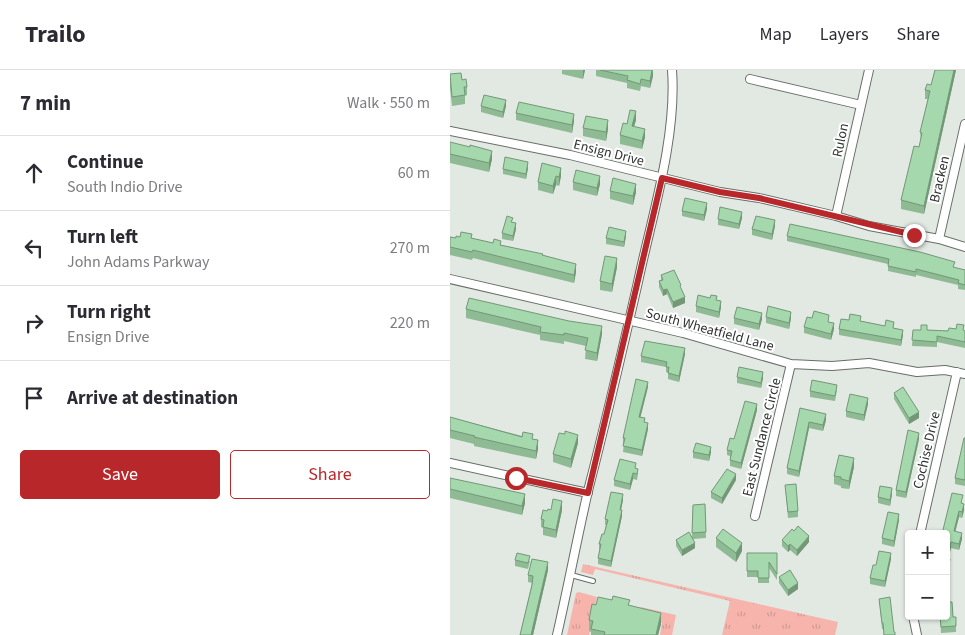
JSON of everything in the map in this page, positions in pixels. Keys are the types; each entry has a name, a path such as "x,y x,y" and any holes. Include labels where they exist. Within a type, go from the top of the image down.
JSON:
{"street":[{"path":"557,635 588,493 662,178 671,115 672,70"},
{"name":"Rulon","path":"836,216 869,70"},
{"path":"750,79 861,104"},
{"name":"Bracken","path":"939,239 965,124"},
{"name":"Ensign Drive","path":"450,131 570,154 662,178 836,216 869,226 939,239 965,247"},
{"name":"South Wheatfield Lane","path":"450,279 683,333 791,364 832,366 869,363 917,372 945,370 961,373"},
{"name":"East Sundance Circle","path":"754,516 791,364"},
{"name":"Cochise Drive","path":"921,530 961,373"},
{"path":"450,463 588,493"},
{"path":"915,620 917,635"}],"lane":[{"path":"571,575 593,581"}],"green space":[{"path":"583,564 838,622 835,635 722,635 730,601 595,569 593,575 581,572"},
{"path":"579,592 597,597 589,635 567,635 576,593"},
{"path":"641,607 676,615 672,635 660,635 662,623 648,620 639,615"}],"building":[{"path":"600,70 652,70 650,81 641,79 640,84 627,80 628,76"},
{"path":"935,70 954,70 924,206 901,200 914,146 919,147 922,133 920,132 930,91 925,90 927,84 931,85"},
{"path":"461,73 462,80 466,79 465,95 452,97 450,74"},
{"path":"484,95 506,100 503,112 481,106"},
{"path":"519,102 574,114 572,125 516,113"},
{"path":"630,110 636,111 632,126 645,129 642,141 620,135 623,123 627,124"},
{"path":"586,116 608,120 606,132 583,128"},
{"path":"450,142 492,151 489,163 450,154"},
{"path":"505,157 528,162 526,174 503,169"},
{"path":"542,163 561,168 559,177 556,176 553,186 538,182"},
{"path":"576,170 600,176 597,188 573,182"},
{"path":"613,178 636,184 633,196 610,191"},
{"path":"685,198 707,203 704,215 682,211"},
{"path":"720,207 742,212 739,224 718,219"},
{"path":"507,216 513,218 511,222 516,223 513,236 502,233"},
{"path":"756,216 775,220 772,234 752,229"},
{"path":"790,224 920,252 955,262 953,267 965,270 965,285 958,283 959,280 916,269 916,272 888,266 889,259 787,236"},
{"path":"609,227 626,231 624,242 606,238"},
{"path":"461,232 472,234 471,238 493,243 494,239 501,241 500,245 543,254 576,264 574,275 473,250 472,252 450,247 450,237 460,237"},
{"path":"605,256 617,258 612,284 600,281"},
{"path":"674,270 685,297 673,302 667,289 663,290 659,281 663,280 661,275"},
{"path":"698,295 710,298 711,295 717,296 716,300 721,301 719,312 696,306"},
{"path":"469,298 569,321 602,326 597,353 585,350 588,338 564,333 564,335 540,332 541,327 466,309"},
{"path":"768,306 791,312 789,323 766,317"},
{"path":"737,307 762,313 759,324 734,318"},
{"path":"814,311 829,315 828,322 834,323 831,334 804,327 807,317 812,318"},
{"path":"850,314 861,316 860,321 885,326 886,320 894,322 893,328 903,330 901,340 839,329 841,319 849,320"},
{"path":"957,324 964,325 965,342 937,336 937,342 912,340 913,330 921,330 921,325 927,325 927,330 948,331 949,328 956,329"},
{"path":"645,341 685,348 679,376 668,373 669,367 666,367 667,362 641,356"},
{"path":"739,367 763,372 761,383 737,377"},
{"path":"636,379 648,382 639,417 645,418 644,422 648,423 642,450 623,446 625,438 623,438"},
{"path":"812,380 837,385 835,396 810,391"},
{"path":"903,387 919,412 909,418 894,393"},
{"path":"850,394 868,398 864,415 846,411"},
{"path":"745,401 757,404 741,463 730,460 732,451 727,450 730,438 734,439"},
{"path":"800,408 826,414 823,425 809,422 799,471 787,468"},
{"path":"450,417 522,437 523,432 533,434 532,439 538,440 536,451 450,430"},
{"path":"908,430 919,433 906,492 896,490"},
{"path":"565,431 578,435 571,459 553,454 559,433 565,434"},
{"path":"965,438 965,480 955,478"},
{"path":"696,443 711,447 709,455 693,452"},
{"path":"839,455 854,458 849,481 834,476"},
{"path":"620,459 636,463 637,474 633,473 630,484 614,480"},
{"path":"727,469 736,474 722,498 711,492"},
{"path":"450,478 525,494 522,506 450,489"},
{"path":"796,484 798,511 788,512 785,485"},
{"path":"880,486 892,488 890,500 878,497"},
{"path":"611,492 623,494 620,510 622,510 611,561 598,558 601,544 599,544 608,520 605,519"},
{"path":"952,493 963,495 961,503 964,504 962,512 959,511 954,531 962,533 959,544 951,542 950,546 950,530 943,530"},
{"path":"553,499 562,501 556,530 543,527 544,520 541,519 543,510 551,510"},
{"path":"705,504 706,532 692,533 693,505"},
{"path":"888,512 899,514 894,541 882,538"},
{"path":"798,526 809,536 797,550 790,544 788,546 782,540 792,529 794,531"},
{"path":"723,529 742,543 736,553 716,538"},
{"path":"689,532 695,543 682,550 676,540"},
{"path":"879,551 891,553 885,581 870,578 873,565 876,565"},
{"path":"517,553 530,556 528,563 515,560"},
{"path":"747,553 777,553 777,574 769,562 769,578 758,578 758,571 747,571"},
{"path":"532,559 548,562 531,635 520,635 532,585 533,576 528,575"},
{"path":"790,570 798,583 788,590 779,577"},
{"path":"613,596 630,600 628,605 661,613 656,635 604,635 605,632 591,629 593,621 589,620 592,604 596,605 598,597 612,600"},
{"path":"890,597 895,635 884,635 879,599"},
{"path":"950,602 952,602 956,626 941,627 940,620 950,620"}],"route":[{"path":"516,478 588,493 662,178 720,192 759,198 836,216 869,226 914,235"}]}
